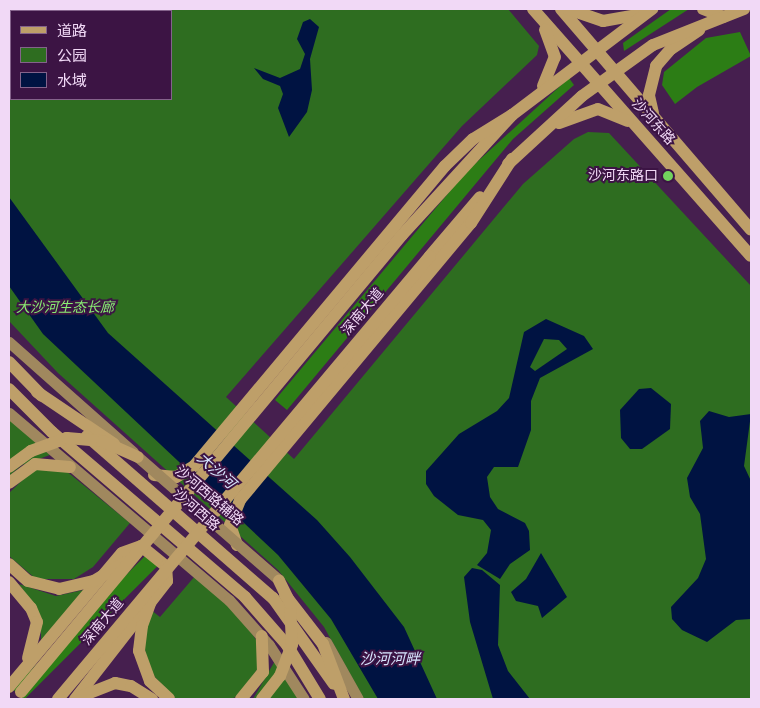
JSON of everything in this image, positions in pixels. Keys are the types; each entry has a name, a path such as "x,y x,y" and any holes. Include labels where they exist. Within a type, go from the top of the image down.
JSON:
{"main road":[{"name":"沙河东路","path":"533,9 751,256"},
{"path":"533,9 555,50 551,73 539,92"},
{"name":"沙河东路","path":"562,9 751,230"},
{"path":"568,9 603,21 649,10"},
{"path":"655,117 649,95 656,66 671,49 719,19 703,9"},
{"name":"深南大道","path":"58,699 512,159 598,83 669,36 744,9"},
{"name":"深南大道","path":"15,693 148,542 402,235 512,115 579,61 649,10"},
{"path":"533,139 572,115 598,109 621,117 644,134"},
{"path":"37,392 160,478 189,470 450,161 482,132 512,115"},
{"path":"343,699 334,666 308,622 235,542 232,513 276,457 471,223 512,159"},
{"name":"沙河西路辅路","path":"9,342 279,580 322,636 358,699"},
{"name":"沙河西路","path":"9,362 37,392 273,598 306,639 343,699"},
{"path":"9,389 52,432"},
{"path":"9,400 52,432 245,597 287,645 320,699"},
{"path":"9,413 214,588 262,636 304,699"},
{"path":"9,467 41,446 68,438 102,441 138,457"},
{"path":"9,483 27,467 44,462 70,467"},
{"path":"9,564 38,586 71,588 107,575 148,542"},
{"path":"22,672 122,553 136,545 145,548 166,566 168,581 75,699"},
{"path":"169,699 150,680 139,651 146,612 171,565"},
{"path":"262,699 280,676 292,644 290,603 279,580"},
{"path":"9,582 30,623 33,648 15,693"},
{"path":"241,699 263,672 262,636"},
{"path":"75,699 95,689 123,684 152,699"},
{"path":"95,689 116,689 138,699"}],"green space":[{"name":"大沙河生态长廊","path":"9,9 508,9 539,46 537,55 462,126 226,397 294,459 523,184 574,139 588,132 609,133 751,286 751,699 364,699 324,627 278,570 58,373 9,321"},
{"path":"671,9 689,9 624,51 623,43"},
{"path":"740,32 751,56 697,87 675,104 662,85 664,72 706,38"},
{"path":"569,78 574,85 513,139 287,410 275,400 466,172"},
{"path":"9,419 50,455 22,465 9,476"},
{"path":"33,470 65,470 130,523 93,567 74,579 36,579 9,556 9,493"},
{"path":"146,555 157,566 25,699 12,689"},
{"path":"195,576 242,619 259,644 262,663 238,696 231,699 176,699 148,670 144,643 151,610 160,617"},
{"path":"19,584 56,596 88,589 41,644 41,626 34,606"},
{"path":"276,659 301,699 253,699"}],"water":[{"path":"310,19 319,27 310,59 312,90 307,112 289,137 278,108 283,94 280,86 263,79 254,68 280,78 300,69 305,54 297,39 303,22"},
{"name":"沙河河畔","path":"9,197 108,333 317,520 350,557 404,627 437,699 378,699 331,619 278,555 43,334 9,286"},
{"path":"546,319 584,336 593,349 540,378 531,401 531,430 518,467 494,467 487,477 490,497 498,509 525,523 529,531 530,550 510,564 500,579 477,565 487,553 491,530 483,520 458,515 434,496 426,484 426,471 459,434 497,411 509,398 524,332","holes":["544,339 559,340 567,349 535,371 530,367"]},
{"path":"651,388 671,404 670,429 642,449 630,449 621,438 620,410 639,389"},
{"path":"709,411 729,417 751,414 744,466 751,481 751,619 736,620 707,642 682,630 672,619 671,607 698,578 706,559 700,514 690,497 687,478 703,448 700,421"},
{"path":"541,553 567,597 542,618 538,606 516,601 511,592 526,579"},
{"path":"472,568 482,570 500,585 498,645 508,671 530,699 493,699 470,622 464,577"}],"place":[{"name":"沙河东路口","path":"668,176"}],"water label":[{"name":"大沙河","path":"216,471"}]}
